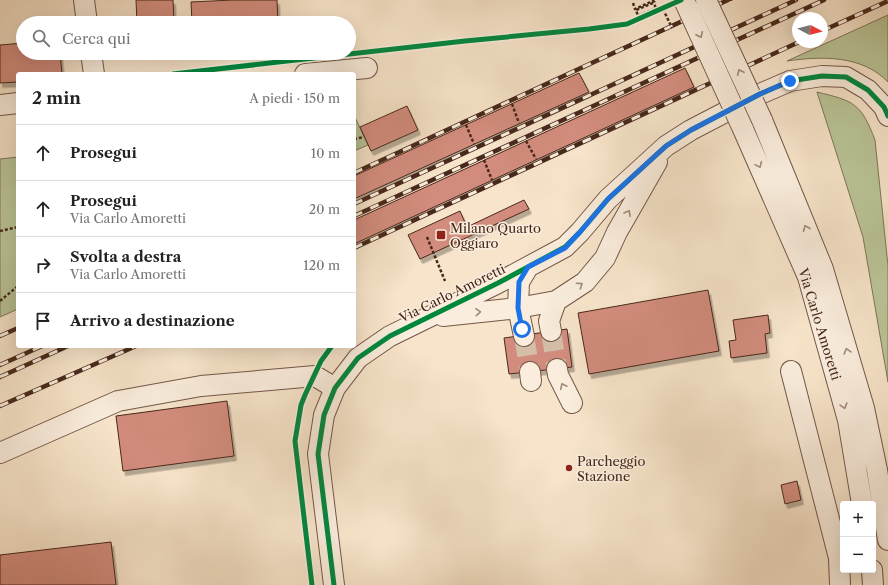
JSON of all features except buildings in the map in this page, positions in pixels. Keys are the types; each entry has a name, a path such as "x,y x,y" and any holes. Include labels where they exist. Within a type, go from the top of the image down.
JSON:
{"street":[{"path":"84,0 86,16"},
{"name":"Via Carlo Amoretti","path":"706,0 762,120 823,269 864,408 877,470 888,540"},
{"name":"Via Carlo Amoretti","path":"672,5 743,129 808,277 848,420 862,501"},
{"path":"92,60 94,72"},
{"path":"326,72 367,68"},
{"name":"Via Carlo Amoretti","path":"334,585 318,454 324,415 335,388 358,358 390,336 565,248 608,199 666,146 691,130 760,94 790,81 822,76 846,78 868,90 884,107 888,116"},
{"path":"0,105 16,103"},
{"name":"Via Carlo Amoretti","path":"426,318 469,312 518,308 556,301 585,282 606,258 617,232 666,146"},
{"path":"580,232 610,248"},
{"name":"Via Carlo Amoretti","path":"518,308 519,282 528,267"},
{"path":"552,332 549,321 556,301"},
{"path":"518,308 524,336"},
{"path":"557,369 558,375 572,404"},
{"path":"791,371 840,554"},
{"path":"0,453 118,401 201,386 315,376 335,388"},
{"name":"Via Carlo Amoretti","path":"877,470 888,500"},
{"path":"840,573 840,585"},
{"path":"872,573 873,585"}],"path":[{"path":"632,2 635,9 652,1 656,8 638,16 636,10 653,3 655,2"},
{"path":"632,22 672,5 672,28"},
{"path":"512,104 519,123"},
{"path":"466,125 474,144"},
{"path":"356,139 364,137"},
{"path":"526,141 536,159"},
{"path":"484,160 492,180"},
{"path":"0,231 16,227"},
{"path":"427,237 445,281"},
{"path":"0,301 16,288"}],"green space":[{"path":"888,15 888,82 878,73 854,62 827,58 787,61 816,48 828,48 828,42"},
{"path":"817,92 840,98 855,106 865,118 875,140 888,266 888,382 863,237"},
{"path":"356,119 368,145 356,150"},
{"path":"16,157 16,310 0,317 0,159"}],"tunnel":[{"path":"551,331 557,369"},
{"path":"524,336 530,372"}],"railway":[{"path":"356,172 728,0"},
{"path":"356,203 796,0"},
{"path":"356,215 824,0"},
{"path":"828,28 888,1"},
{"path":"356,247 792,45"},
{"path":"0,336 16,329"},
{"path":"0,365 38,348"},
{"path":"0,377 64,348"},
{"path":"0,406 131,348"}],"cycle path":[{"path":"356,53 627,24 681,0"},
{"path":"191,72 297,60"},
{"path":"334,585 318,454 324,415 335,388 358,358 390,336 498,283 565,247 608,199 666,146 691,130 760,94 790,81 822,76 846,77 868,90 884,107 888,116"},
{"path":"312,585 295,441 301,405 321,361 331,348"}],"place":[{"name":"Milano Quarto Oggiaro","path":"441,235"},
{"name":"Parcheggio Stazione","path":"569,468"}],"route":[{"path":"522,329 518,308 519,282 528,267 565,248 608,199 666,146 691,130 760,94 790,81"}]}
